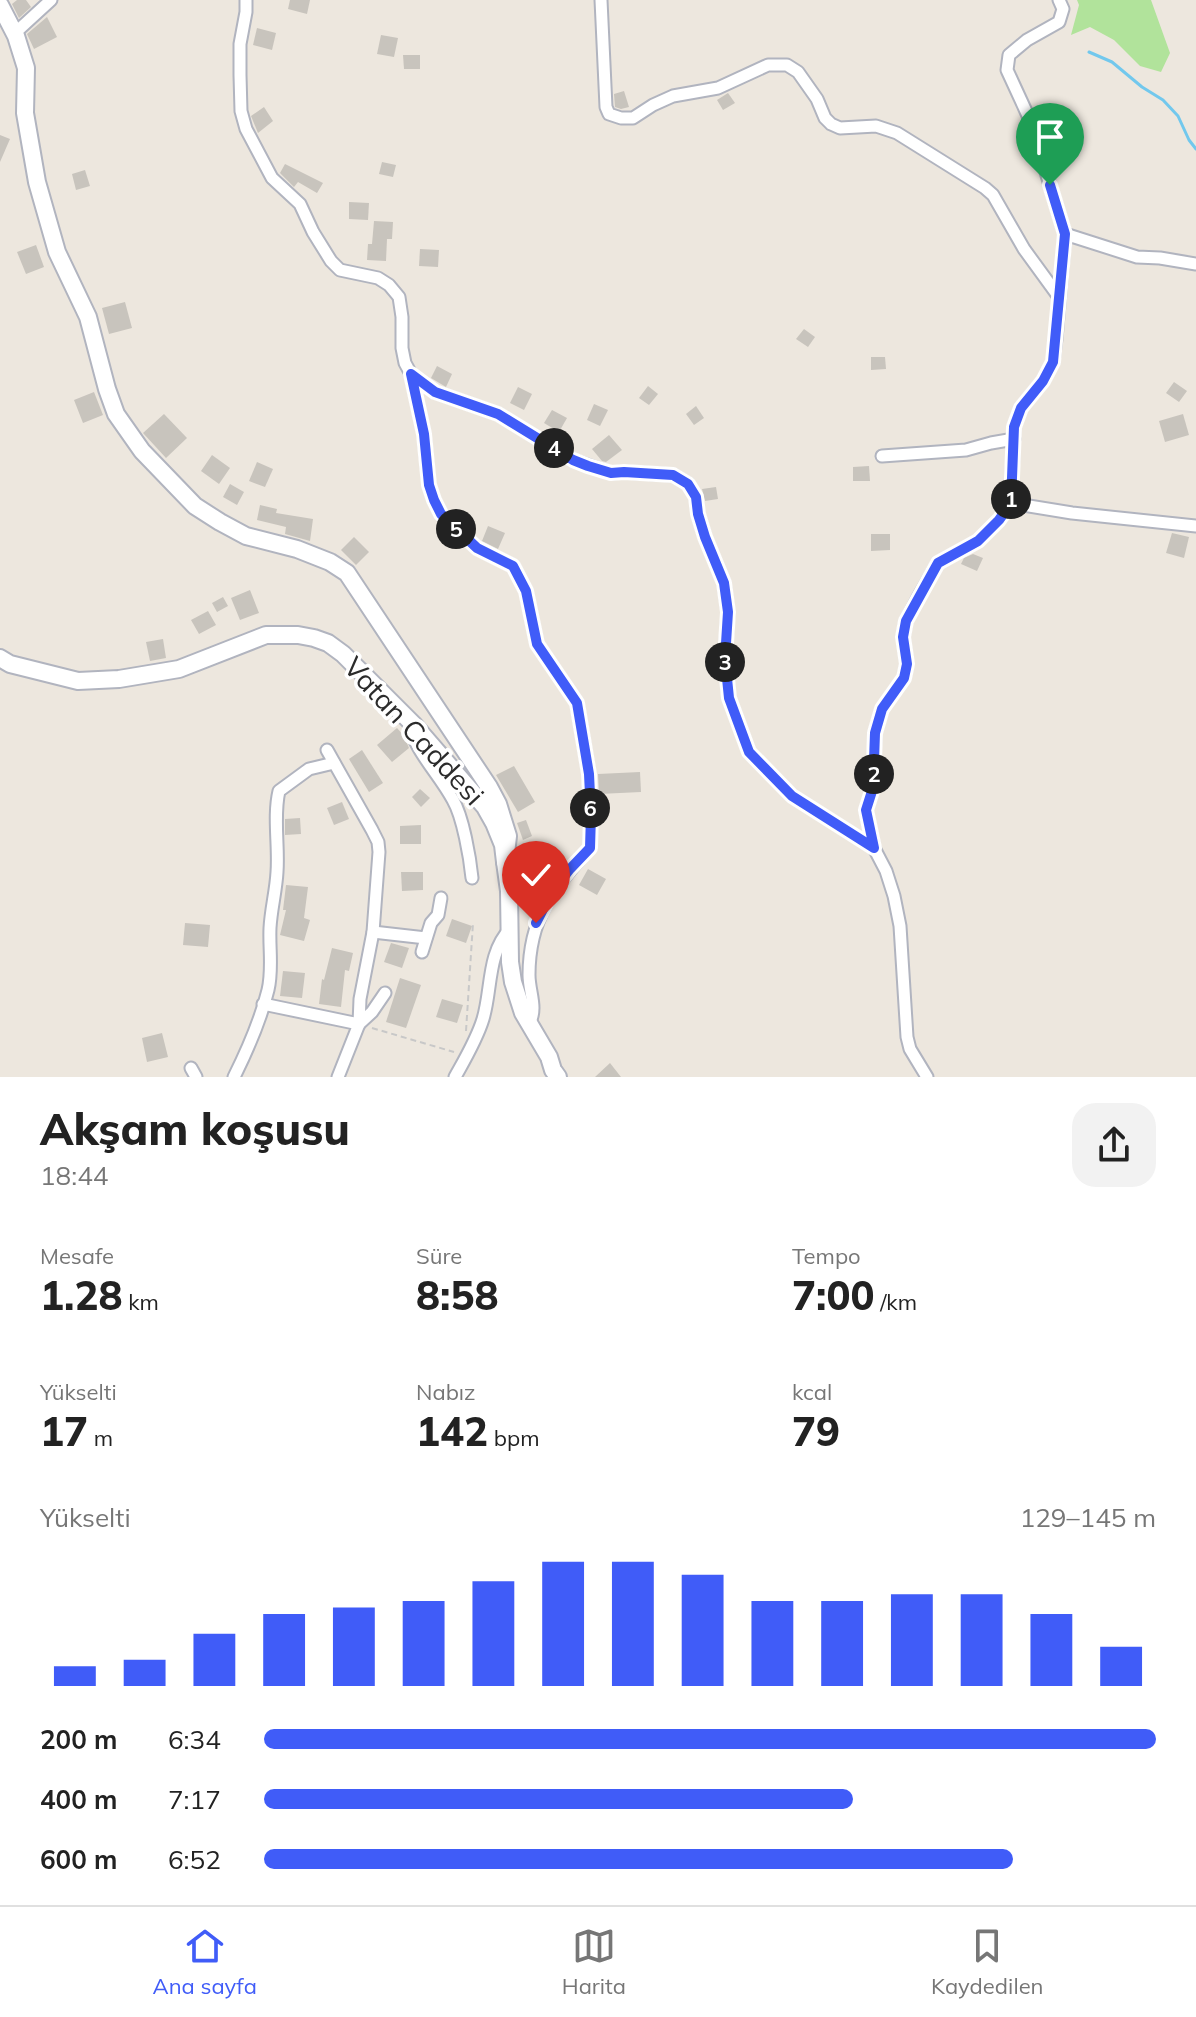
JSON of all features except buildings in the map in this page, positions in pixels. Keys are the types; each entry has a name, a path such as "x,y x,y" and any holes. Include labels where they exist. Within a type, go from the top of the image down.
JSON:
{"street":[{"path":"15,33 51,0"},
{"path":"246,0 240,44 241,111 246,129 272,178 300,204 331,261 340,270 378,278 399,297 402,348 424,434 429,485 434,500 441,514 477,548 517,571 526,591 537,644 577,703 589,774 590,848 552,892 536,923 529,978 534,1015 529,1024"},
{"path":"601,0 606,107 609,114 633,118 673,96 718,88 768,65 787,65 798,72 831,124 840,128 876,126 897,133 985,188 993,195 1024,249 1059,297"},
{"path":"927,1077 910,1049 907,1037 900,926 886,871 874,848 866,810 873,788 875,733 882,709 904,678 907,664 903,637 906,621 938,563 978,541 1011,503 1014,427 1021,408 1043,381 1053,362 1065,234 1030,120 1007,70 1009,55 1027,40 1059,22 1063,9 1059,0"},
{"path":"0,5 15,33 26,68 25,113 37,182 57,252 88,317 116,414 142,451 195,506 246,536 297,549 330,562 347,573 489,787 508,836 505,862"},
{"path":"1065,234 1137,257 1196,264"},
{"path":"411,374 435,392 498,414 588,466 611,473 673,475 688,484 696,497 705,537 724,583 728,612 725,659 729,698 749,752 792,796 874,848"},
{"path":"882,456 966,450 1014,439"},
{"path":"1011,503 1196,526"},
{"name":"Vatan Caddesi","path":"0,658 10,664 78,681 119,679 179,669 266,635 298,635 328,643 343,654 408,719 485,807 503,845 513,982 518,1001 558,1077"},
{"path":"408,719 411,736 455,802 472,878"},
{"path":"327,750 378,842 379,852 373,932 360,999 359,1024 338,1077"},
{"path":"234,1077 268,989 270,928 277,874 276,802 279,791 309,769 334,763"},
{"path":"422,952 431,923 438,915 441,898"},
{"path":"455,1077 484,1016 500,939 510,929"},
{"path":"373,932 426,938"},
{"path":"359,1024 385,993"},
{"path":"263,1004 359,1024"},
{"name":"Vatan Caddesi","path":"549,1057 570,1077"}],"path":[{"path":"359,1024 467,1056 473,923"}],"green space":[{"path":"1077,0 1151,0 1170,53 1161,72 1140,66 1114,40 1090,27 1071,35 1079,5"}],"waterway":[{"path":"1089,52 1112,62 1163,100 1178,116 1196,149"}],"route":[{"path":"536,923 552,892 590,848 589,774 577,703 537,644 526,591 517,571 477,548 441,514 429,485 424,434 411,374 435,392 498,414 588,466 611,473 673,475 688,484 696,497 705,537 724,583 728,612 725,659 729,698 749,752 792,796 874,848 866,810 873,788 875,733 882,709 904,678 907,664 903,637 906,621 938,563 978,541 1011,503 1014,427 1021,408 1043,381 1053,362 1065,234 1050,185"}]}
